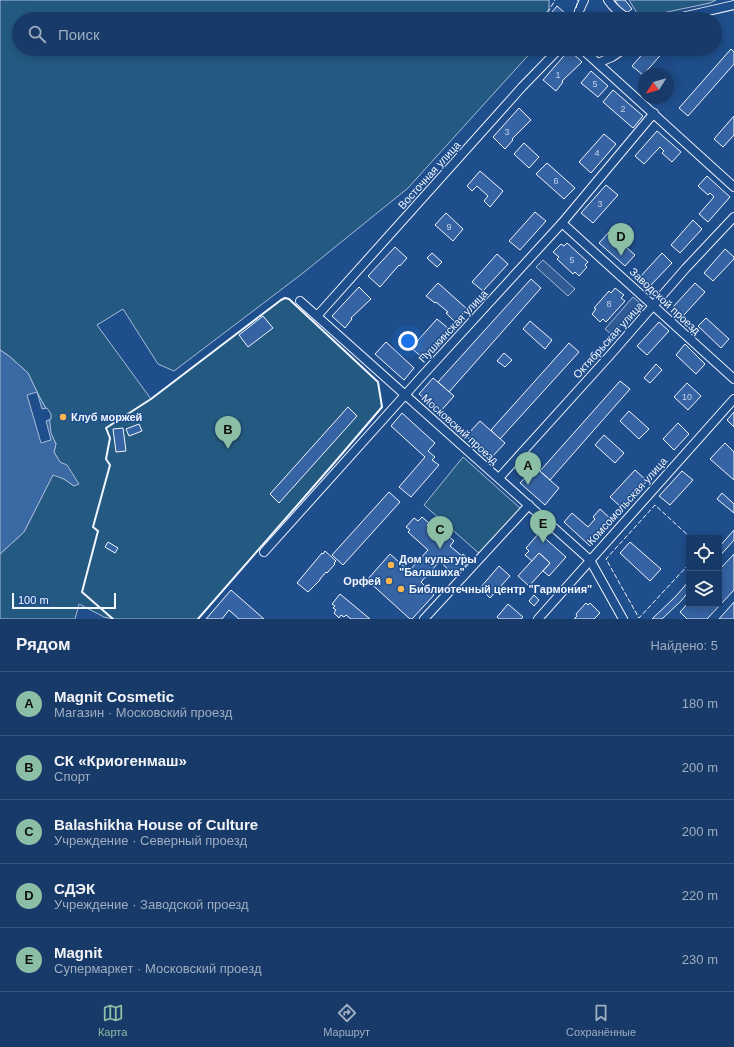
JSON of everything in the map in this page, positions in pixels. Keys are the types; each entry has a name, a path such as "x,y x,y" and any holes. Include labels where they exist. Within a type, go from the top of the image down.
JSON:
{"street":[{"path":"579,12 584,0"},
{"path":"608,0 615,10 618,12"},
{"path":"704,12 734,5"},
{"name":"Восточная улица","path":"317,316 522,87 552,56"},
{"path":"590,56 734,186"},
{"path":"598,63 614,56"},
{"name":"Пушкинская улица","path":"264,552 405,394 562,223 654,113"},
{"name":"Октябрьская улица","path":"499,478 611,354 653,305 734,217"},
{"name":"Заводской проезд","path":"562,223 734,379"},
{"name":"Московский проезд","path":"300,301 590,560 623,619"},
{"name":"Комсомольская улица","path":"538,619 734,399"},
{"path":"424,619 529,505"}],"shaded area":[{"path":"0,0 549,0 549,9 547,12 12,12 12,56 528,56 408,188 303,273 174,371 158,364 123,309 97,325 151,399 285,298 289,299 378,382 382,407 198,619 113,619 104,617 79,604 75,619 0,619 0,554 24,532 53,474 74,486 54,452 56,444 50,433 49,414 28,373 0,350"},
{"path":"629,0 716,0 710,3 667,12 636,12"},
{"path":"543,260 575,289 568,296 536,267"},
{"path":"633,297 640,303 612,335 605,329"},
{"path":"0,350 28,373 49,414 51,433 56,444 54,452 60,462 67,465 79,484 74,486 64,479 53,475 24,532 0,554"},
{"path":"463,457 521,509 481,555 424,505"}],"pier":[{"path":"37,392 42,409 47,408 51,414 51,419 46,421 51,440 41,443 27,395"}],"building":[{"path":"625,0 632,9 628,12 623,12 615,1"},
{"path":"557,6 564,12 552,12"},
{"path":"731,49 734,52 734,64 688,116 679,108"},
{"path":"564,56 576,56 582,62 562,81 563,82 556,91 543,80"},
{"path":"641,56 660,56 649,68 638,68 638,71 632,66"},
{"path":"591,71 608,86 598,97 581,83"},
{"path":"613,90 643,116 633,128 603,102"},
{"path":"519,108 531,120 512,139 513,140 505,149 493,137"},
{"path":"734,116 734,135 723,147 714,139"},
{"path":"657,131 681,152 672,162 662,153 664,151 660,147 644,164 635,156"},
{"path":"604,134 616,144 591,173 579,162"},
{"path":"524,143 539,157 529,168 514,154"},
{"path":"547,163 575,188 564,199 536,174"},
{"path":"480,171 503,191 490,207 484,201 488,196 477,186 472,191 467,186"},
{"path":"707,176 730,197 708,222 699,214 714,197 710,193 708,195 698,186"},
{"path":"606,185 618,195 593,223 581,213"},
{"path":"535,212 546,221 520,250 509,241"},
{"path":"446,213 463,229 453,241 435,225"},
{"path":"693,220 702,229 680,253 671,245"},
{"path":"609,232 635,255 625,266 599,243"},
{"path":"567,243 588,262 585,265 587,267 579,276 575,272 573,274 557,259 559,257 553,252 561,244 564,246"},
{"path":"395,247 407,258 380,287 368,276"},
{"path":"725,249 734,257 734,259 713,281 704,273"},
{"path":"432,253 442,262 437,267 427,258"},
{"path":"662,253 672,263 649,287 639,278"},
{"path":"497,254 508,264 483,291 472,282"},
{"path":"531,279 541,288 449,392 438,382"},
{"path":"438,283 467,309 455,322 446,313 448,312 426,296"},
{"path":"695,283 705,292 683,316 673,307"},
{"path":"359,287 371,299 351,318 352,319 345,328 332,316"},
{"path":"615,288 624,295 621,298 625,301 606,322 603,319 600,322 592,314 596,309 594,308 609,291 611,293"},
{"path":"263,316 273,328 248,347 239,335"},
{"path":"706,318 729,339 721,348 698,326"},
{"path":"437,319 449,329 423,358 411,348"},
{"path":"530,321 552,340 545,349 523,329"},
{"path":"659,322 669,331 647,355 637,346"},
{"path":"386,342 414,368 404,380 375,354"},
{"path":"569,343 579,352 500,439 491,430"},
{"path":"685,344 705,364 696,374 676,355"},
{"path":"504,353 512,360 505,367 497,361"},
{"path":"656,364 662,370 650,383 644,378"},
{"path":"433,378 454,396 440,412 419,394"},
{"path":"620,381 630,389 550,480 540,471"},
{"path":"687,383 701,396 688,410 674,397"},
{"path":"348,407 357,416 279,503 270,494"},
{"path":"629,411 649,429 639,439 620,421"},
{"path":"734,412 734,427 727,420"},
{"path":"402,413 435,443 428,451 435,457 432,460 439,465 411,497 399,487 425,457 391,426"},
{"path":"480,421 505,443 491,458 466,436"},
{"path":"678,423 689,434 674,450 663,439"},
{"path":"139,424 142,431 129,436 126,429"},
{"path":"123,428 126,451 116,452 113,429"},
{"path":"604,435 624,453 615,463 595,445"},
{"path":"725,443 734,452 734,480 710,459"},
{"path":"535,467 559,488 545,505 520,483"},
{"path":"635,470 647,481 622,508 610,497"},
{"path":"682,471 693,480 670,505 659,496"},
{"path":"389,492 400,502 343,565 332,555"},
{"path":"722,493 734,504 734,513 717,499"},
{"path":"600,509 613,521 590,546 564,522 572,513 588,527 595,519 593,517"},
{"name":"Дом культуры \"Балашиха\"","path":"422,517 429,523 427,525 440,537 444,532 454,541 450,546 462,556 463,554 470,560 455,577 440,561 421,582 434,595 412,619 410,619 367,580 390,554 409,571 428,550 408,532 410,530 406,527 414,518 418,521"},
{"path":"734,530 734,540 722,554 722,544"},
{"path":"539,533 566,557 549,576 543,571 550,563 539,553 532,561 525,555 529,551 526,548"},
{"path":"108,542 118,548 115,553 105,547"},
{"path":"630,542 661,569 650,581 620,553"},
{"path":"325,551 336,561 334,563 335,564 308,592 297,583"},
{"path":"539,553 550,563 529,586 518,576"},
{"path":"734,554 734,590 722,603 722,571 722,567"},
{"path":"499,566 510,576 490,598 480,588"},
{"path":"686,584 686,595 681,601 662,619 652,619"},
{"path":"231,590 264,619 239,619 229,610 222,619 206,619"},
{"path":"340,594 370,619 351,619 346,615 344,617 341,615 339,618 334,613 336,610 333,608 335,606 332,604"},
{"path":"534,595 539,600 534,606 529,601"},
{"path":"734,602 734,619 719,619"},
{"path":"586,603 588,605 590,603 600,613 594,619 574,619 577,616 576,614"},
{"path":"508,604 523,617 521,619 499,619 497,617"},
{"path":"686,605 686,607 718,607 707,619 687,619 680,612"}],"fence":[{"path":"548,12 555,0"},
{"path":"576,8 578,0"},
{"path":"686,567 639,618 606,559 655,505 688,535"}],"wall":[{"path":"113,619 82,592 98,531 93,527 110,465 106,459 110,438 106,428 151,399 281,300 285,298 289,299 378,382 382,407 198,619"}],"place":[{"name":"СДЭК","path":"621,256"},
{"name":"Клуб моржей","path":"63,417"},
{"name":"СК «Криогенмаш»","path":"228,449"},
{"name":"Magnit Cosmetic","path":"528,485"},
{"name":"Magnit","path":"543,543"},
{"name":"Balashikha House of Culture","path":"440,549"},
{"name":"Дом культуры \"Балашиха\"","path":"391,565"},
{"name":"Орфей","path":"389,581"},
{"name":"Библиотечный центр \"Гармония\"","path":"401,589"}]}
